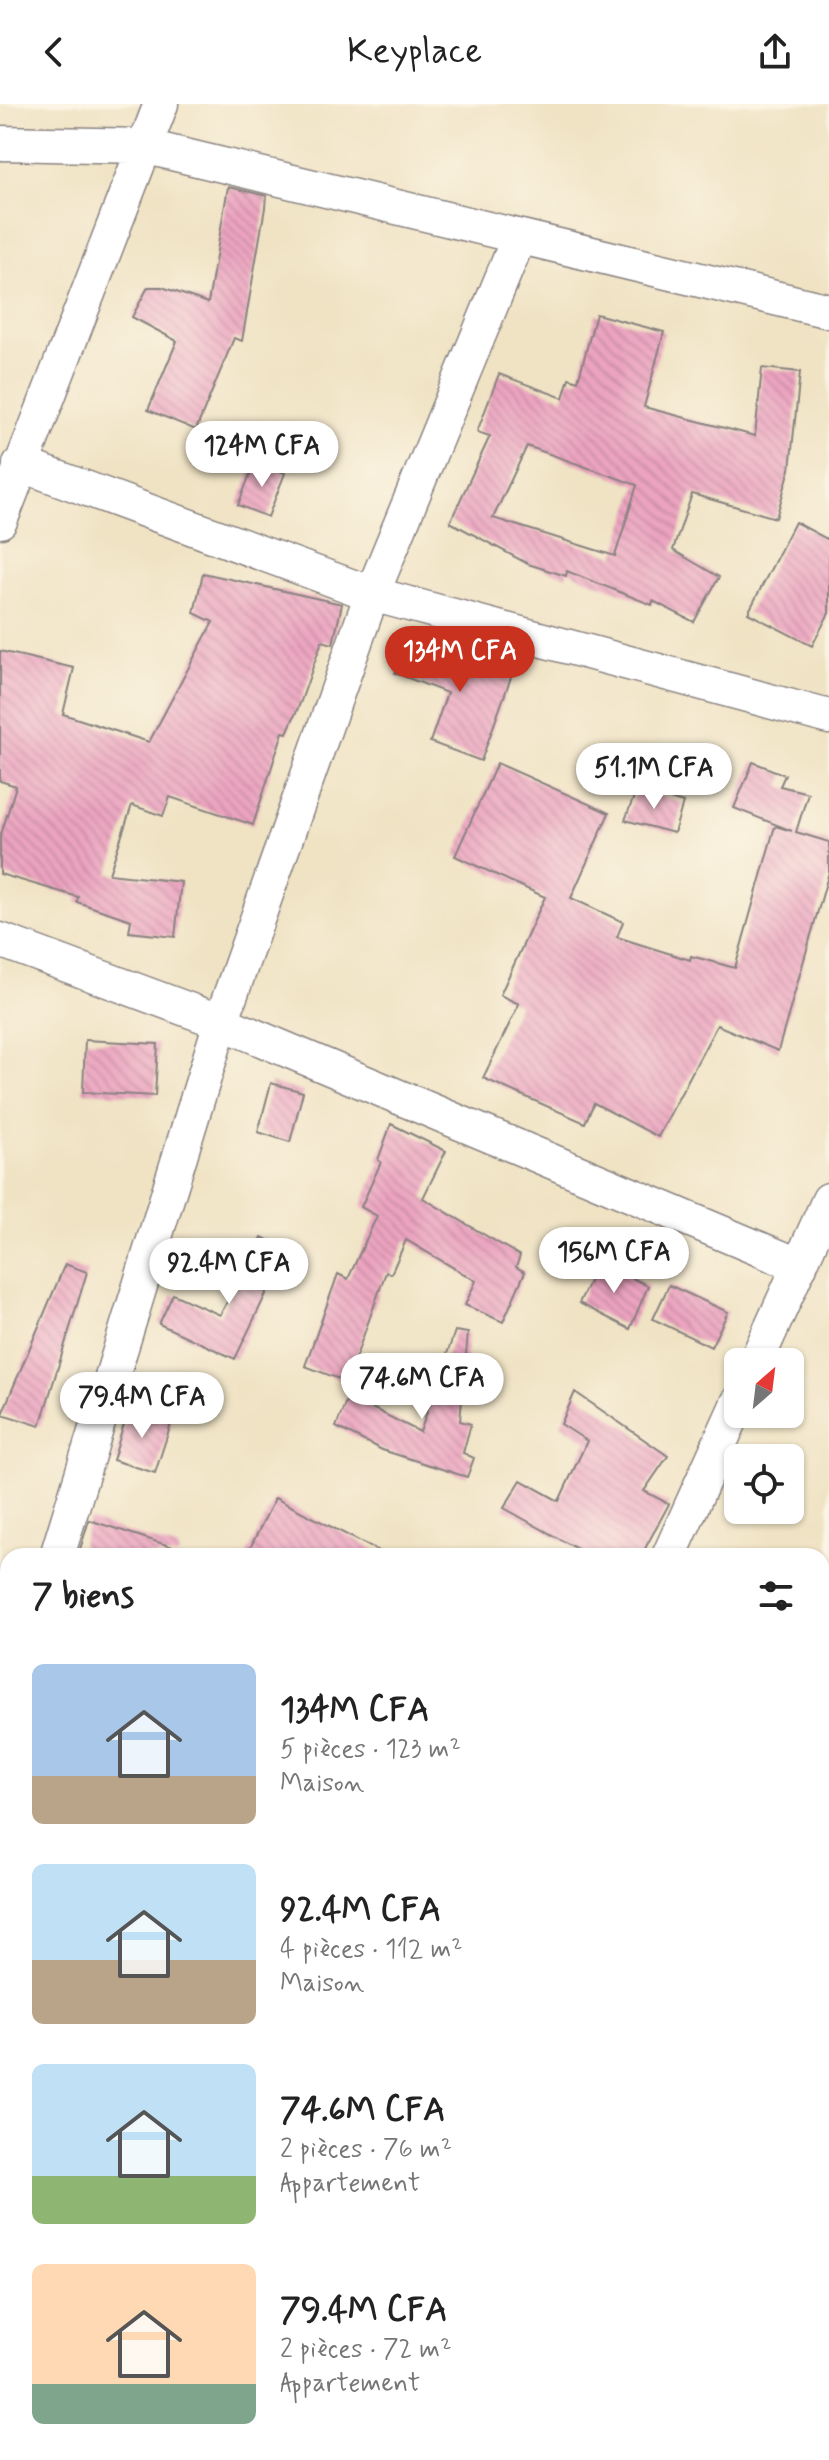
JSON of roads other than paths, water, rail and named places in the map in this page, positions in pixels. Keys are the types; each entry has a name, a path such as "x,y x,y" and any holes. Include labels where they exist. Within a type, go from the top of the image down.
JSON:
{"street":[{"path":"0,521 161,104"},
{"path":"0,143 143,146 829,311"},
{"path":"59,1548 221,1022 372,594 519,237"},
{"path":"20,464 372,594 829,717"},
{"path":"0,940 221,1022 800,1266"},
{"path":"762,1348 829,1200"},
{"path":"673,1548 727,1428"}]}
